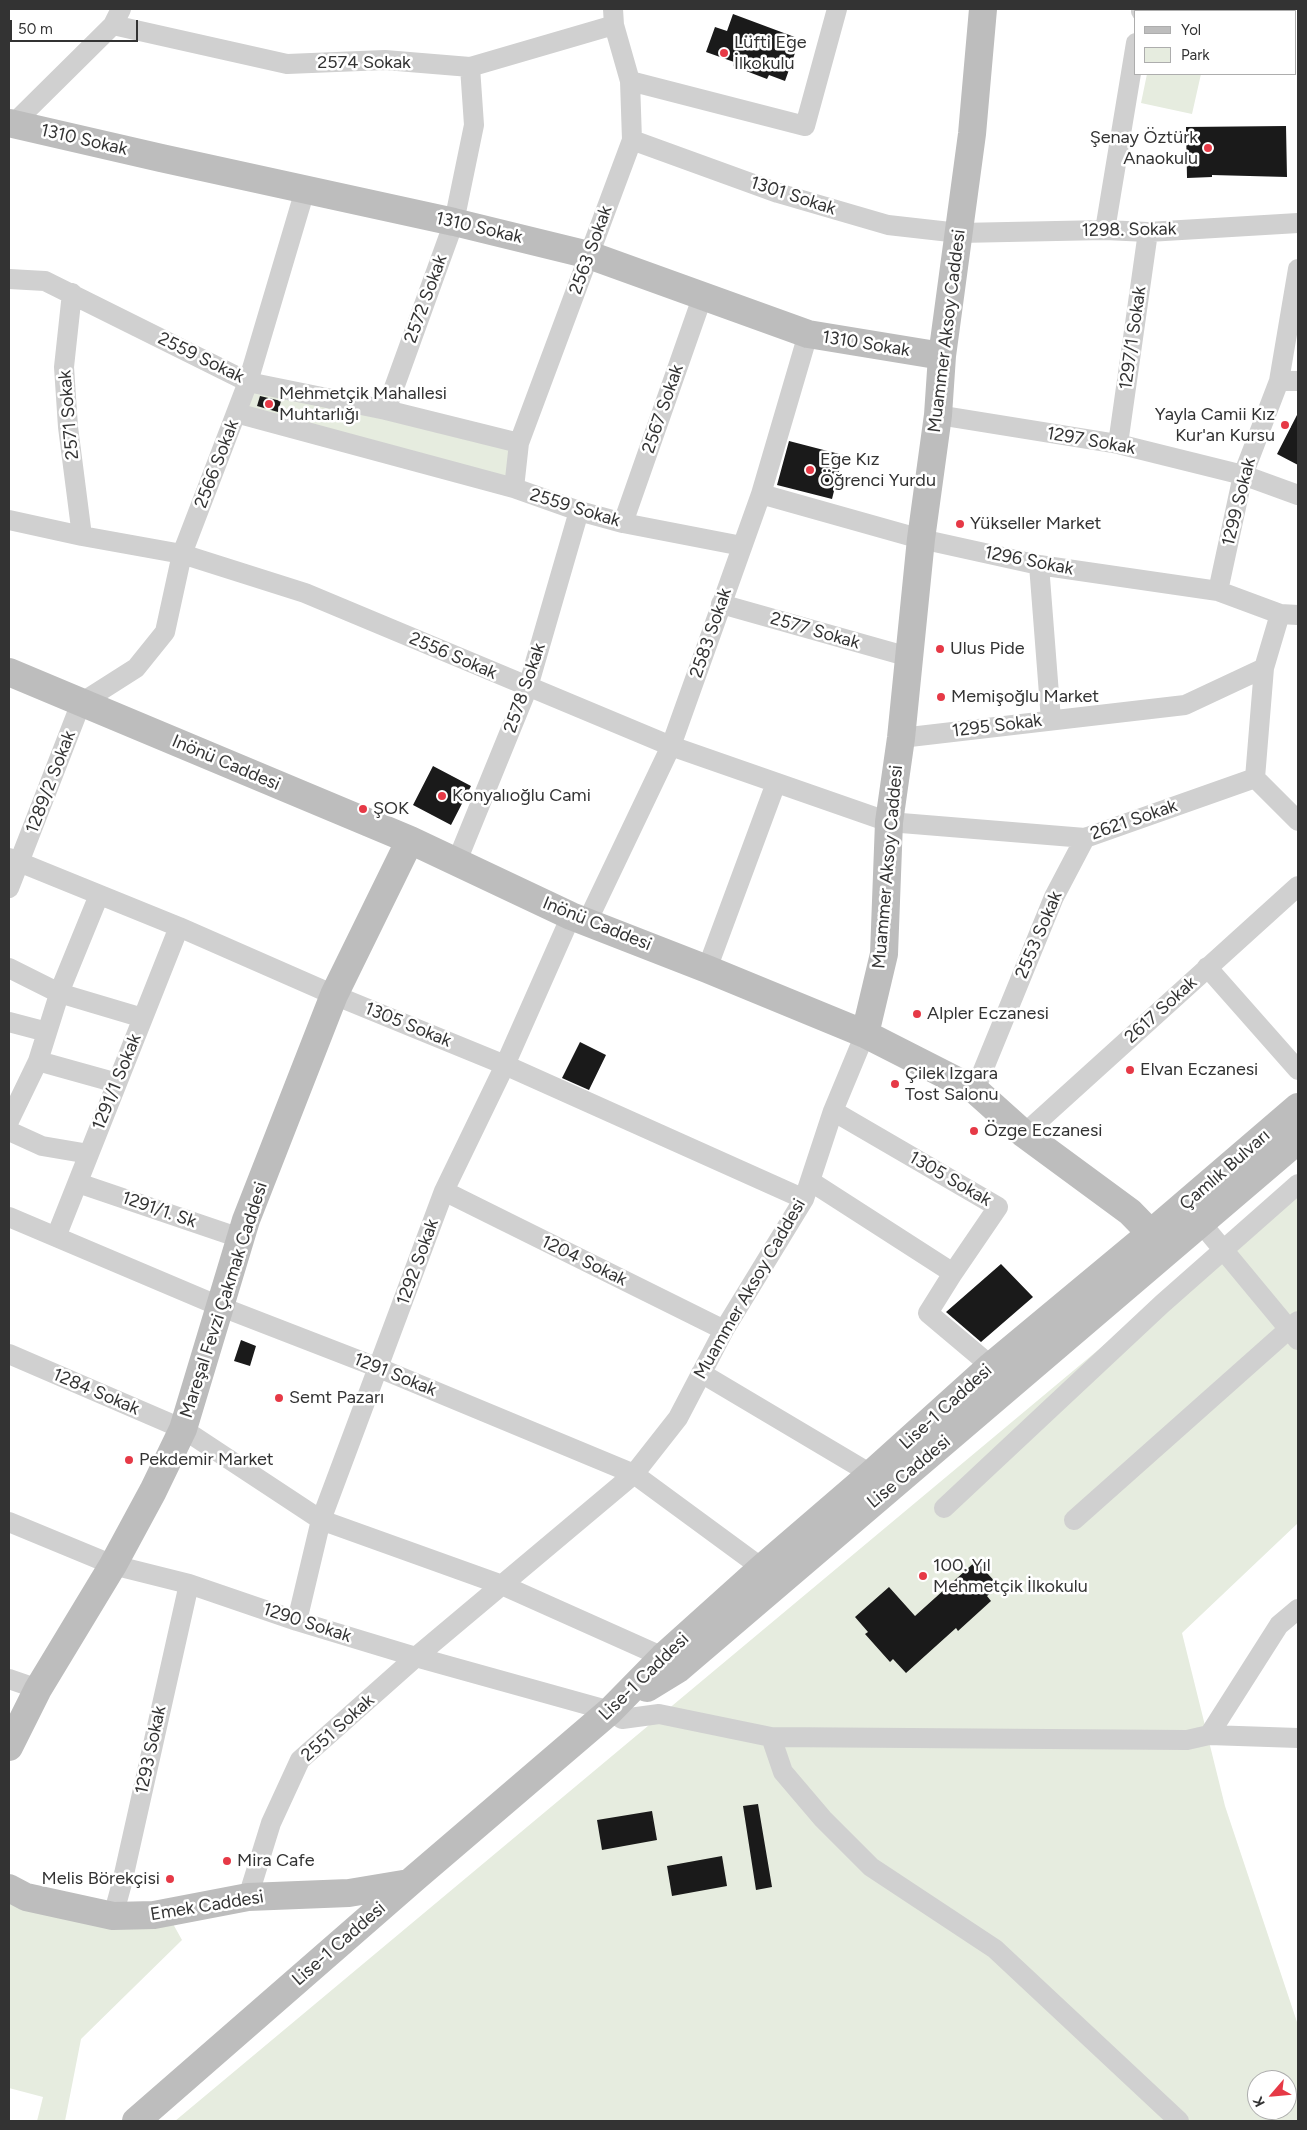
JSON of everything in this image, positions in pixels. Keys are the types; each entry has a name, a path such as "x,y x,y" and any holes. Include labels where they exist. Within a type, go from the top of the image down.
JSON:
{"street":[{"path":"630,80 805,126 837,9"},
{"name":"Muammer Aksoy Caddesi","path":"416,1657 634,1474 678,1418 724,1330 807,1190 833,1111 865,1034 884,954 889,822 901,738 921,539 938,415 942,356 972,134 983,9"},
{"path":"11,123 117,17"},
{"name":"2574 Sokak","path":"117,17 287,64 385,60 470,67 613,17"},
{"name":"2563 Sokak","path":"514,488 520,443 632,140 630,80 613,17"},
{"path":"1105,230 1134,55"},
{"name":"2572 Sokak","path":"386,410 454,222 474,125 470,67"},
{"name":"1310 Sokak","path":"11,123 454,222 590,255 808,334 942,356"},
{"name":"1301 Sokak","path":"632,140 778,193 888,225 959,233"},
{"name":"2566 Sokak","path":"81,703 136,668 165,632 182,554 248,382 305,190"},
{"name":"1298. Sokak","path":"959,233 1105,230 1148,232 1298,223"},
{"name":"1297/1 Sokak","path":"1118,444 1148,232"},
{"name":"1299 Sokak","path":"1218,591 1243,475 1289,381 1298,269"},
{"name":"2559 Sokak","path":"9,279 45,281 248,382 386,410 520,443"},
{"name":"2571 Sokak","path":"72,293 64,367 68,427 82,536"},
{"name":"2567 Sokak","path":"623,523 703,295"},
{"name":"2583 Sokak","path":"579,919 672,746 761,494 808,334"},
{"name":"2559 Sokak","path":"236,413 514,488 579,511 623,523 742,546"},
{"name":"1297 Sokak","path":"938,415 1118,444 1243,475 1298,495"},
{"name":"1296 Sokak","path":"761,494 921,539 1039,565 1218,591 1289,614"},
{"name":"2578 Sokak","path":"457,861 528,687 579,511"},
{"name":"2556 Sokak","path":"9,520 82,536 182,554 306,593 672,746 889,822"},
{"path":"1039,565 1051,720"},
{"name":"2577 Sokak","path":"721,604 909,657"},
{"path":"1289,614 1264,668 1255,778 1298,821"},
{"name":"1295 Sokak","path":"901,738 1186,705 1264,668"},
{"name":"Inönü Caddesi","path":"9,672 410,840 579,919 865,1034 975,1090 1024,1134 1130,1212 1160,1242"},
{"name":"1289/2 Sokak","path":"9,888 14,860 81,703"},
{"name":"2621 Sokak","path":"889,822 1085,838 1255,778"},
{"path":"707,969 776,782"},
{"name":"2553 Sokak","path":"975,1090 1054,897 1085,838"},
{"name":"Mareşal Fevzi Çakmak Caddesi","path":"9,1747 38,1689 113,1565 153,1492 183,1429 240,1238 334,995 410,840"},
{"name":"1305 Sokak","path":"14,860 179,927 334,995 807,1190 953,1273"},
{"name":"2617 Sokak","path":"1024,1134 1298,886"},
{"path":"9,1121 38,1061 60,993 99,895"},
{"name":"1292 Sokak","path":"297,1621 321,1520 444,1191 579,919"},
{"name":"1291/1 Sokak","path":"56,1237 179,927"},
{"path":"9,968 60,993 143,1018"},
{"path":"1207,968 1298,1070"},
{"path":"9,1022 47,1032"},
{"path":"38,1061 117,1084"},
{"name":"Çamlık Bulvarı","path":"1160,1242 1298,1107"},
{"name":"1305 Sokak","path":"833,1111 998,1207 928,1313 991,1366"},
{"path":"9,1131 42,1146 89,1154"},
{"name":"Çamlık Bulvarı","path":"1201,1224 1298,1140"},
{"name":"1291/1. Sk","path":"78,1182 240,1238"},
{"path":"944,1508 1162,1304 1298,1184"},
{"name":"1204 Sokak","path":"444,1191 724,1330"},
{"name":"1291 Sokak","path":"9,1217 219,1306 379,1368 634,1474 762,1568"},
{"path":"1074,1520 1295,1330 1201,1224"},
{"name":"Lise Caddesi","path":"610,1711 678,1669 1160,1242 1201,1224"},
{"name":"Lise-1 Caddesi","path":"136,2121 610,1711 663,1657 762,1568 872,1474 991,1366 1160,1242"},
{"name":"1284 Sokak","path":"9,1354 183,1429 321,1520 450,1568 502,1585 663,1657"},
{"path":"701,1373 872,1474"},
{"name":"1290 Sokak","path":"9,1522 113,1565 188,1584 297,1621 416,1657 610,1711 622,1720 660,1714 772,1737 1187,1740 1209,1735 1298,1738"},
{"name":"1293 Sokak","path":"113,1916 122,1884 188,1584"},
{"path":"1209,1735 1279,1625 1298,1609"},
{"name":"2551 Sokak","path":"248,1897 271,1823 300,1760 416,1657"},
{"path":"9,1679 38,1689"},
{"path":"772,1737 783,1772 822,1819 871,1867 995,1949 1178,2121"},
{"name":"Emek Caddesi","path":"9,1888 26,1897 113,1916 154,1915 248,1897 361,1891 409,1883"},
{"path":"361,1891 372,1903 373,1912 370,1917"}],"green space":[{"path":"1147,75 1201,75 1192,114 1141,103"},
{"path":"248,382 519,443 514,488 236,413"},
{"path":"1298,1183 1298,1523 1182,1633 1225,1806 1298,2025 1298,2121 175,2121"},
{"path":"9,1888 167,1913 182,1940 81,2039 65,2121 37,2121 43,2097 9,2088"}],"building":[{"path":"733,14 800,39 785,81 769,75 767,79 733,66 734,62 706,52 715,27 727,31"},
{"path":"1286,126 1287,177 1212,175 1212,177 1187,178 1186,127"},
{"path":"260,396 281,401 278,412 257,406"},
{"path":"1298,413 1298,465 1277,454"},
{"name":"Ege Kız Öğrenci Yurdu","path":"789,441 843,455 832,499 777,485"},
{"name":"Konyalıoğlu Cami","path":"433,766 471,786 451,825 413,805"},
{"path":"580,1042 606,1055 589,1090 562,1078"},
{"path":"1001,1264 1033,1297 981,1342 946,1312"},
{"path":"241,1340 256,1346 250,1366 234,1361"},
{"path":"976,1561 999,1586 987,1596 991,1601 958,1631 956,1628 906,1673 893,1659 890,1662 865,1634 868,1632 855,1617 889,1587 915,1616"},
{"path":"758,1804 772,1887 756,1890 743,1806"},
{"path":"652,1811 657,1840 602,1850 597,1820"},
{"path":"722,1856 727,1886 672,1896 667,1866"}],"place":[{"name":"Lüfti Ege İlkokulu","path":"724,53"},
{"name":"Şenay Öztürk Anaokulu","path":"1208,148"},
{"name":"Mehmetçik Mahallesi Muhtarlığı","path":"269,404"},
{"name":"Yayla Camii Kız Kur'an Kursu","path":"1285,425"},
{"name":"Ege Kız Öğrenci Yurdu","path":"810,470"},
{"name":"Yükseller Market","path":"960,524"},
{"name":"Ulus Pide","path":"940,649"},
{"name":"Memişoğlu Market","path":"941,697"},
{"name":"Konyalıoğlu Cami","path":"442,796"},
{"name":"ŞOK","path":"363,809"},
{"name":"Alpler Eczanesi","path":"917,1014"},
{"name":"Elvan Eczanesi","path":"1130,1070"},
{"name":"Çilek Izgara Tost Salonu","path":"895,1084"},
{"name":"Özge Eczanesi","path":"974,1131"},
{"name":"Semt Pazarı","path":"279,1398"},
{"name":"Pekdemir Market","path":"129,1460"},
{"name":"100. Yıl Mehmetçik İlkokulu","path":"923,1576"},
{"name":"Mira Cafe","path":"227,1861"},
{"name":"Melis Börekçisi","path":"170,1879"}]}
